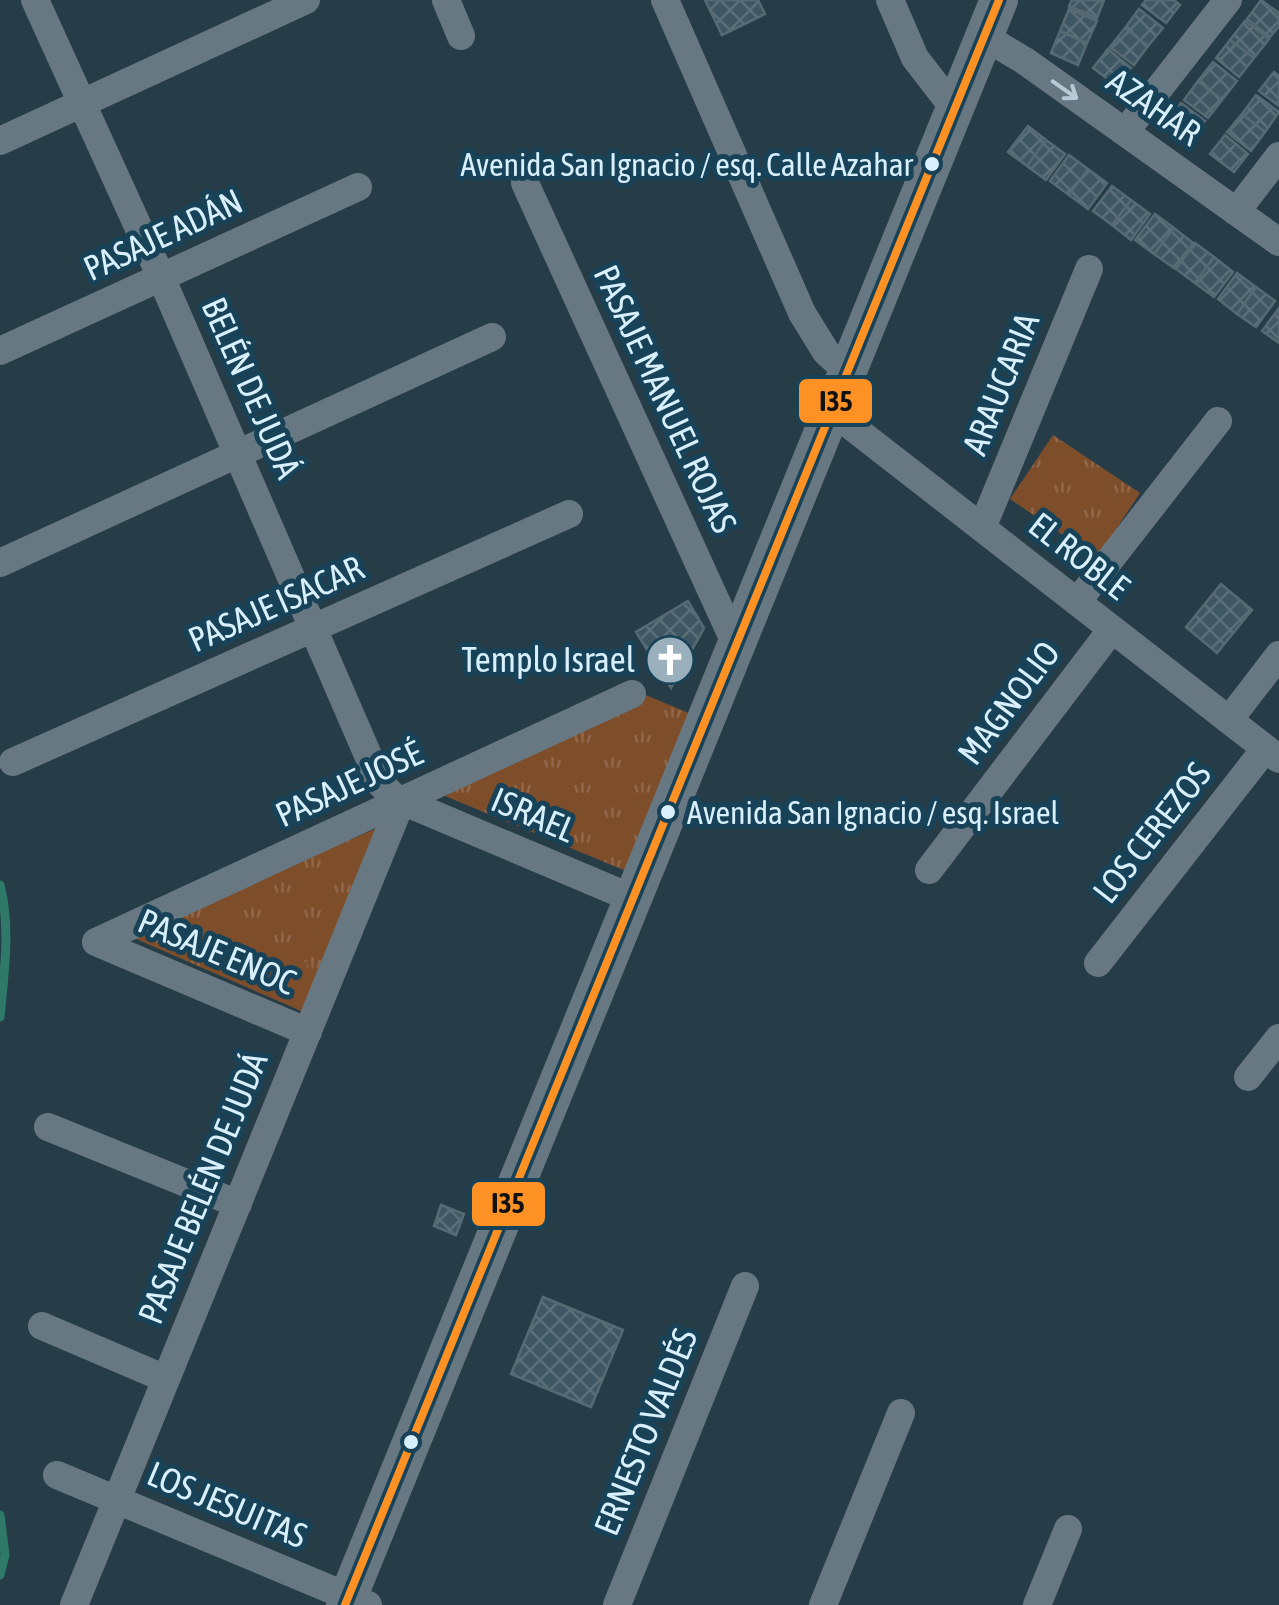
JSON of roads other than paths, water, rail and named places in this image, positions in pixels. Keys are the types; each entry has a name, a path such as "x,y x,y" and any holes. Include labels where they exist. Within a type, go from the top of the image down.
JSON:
{"main road":[{"path":"354,1602 999,0"}],"street":[{"name":"BELÉN DE JUDÁ","path":"35,0 161,276 375,773 388,792 402,800"},
{"path":"0,141 306,0"},
{"path":"446,0 462,36"},
{"path":"665,0 802,313 826,352 849,374"},
{"path":"890,0 915,58 956,112"},
{"path":"1124,132 1228,0"},
{"name":"AZAHAR","path":"984,36 1279,242"},
{"path":"1236,212 1279,156"},
{"name":"PASAJE MANUEL ROJAS","path":"525,183 737,647"},
{"name":"PASAJE ADÁN","path":"0,351 358,188"},
{"name":"ARAUCARIA","path":"982,528 1090,269"},
{"path":"0,563 492,337"},
{"name":"EL ROBLE","path":"833,412 1272,754"},
{"path":"1077,602 1218,421"},
{"name":"PASAJE ISACAR","path":"13,762 569,514"},
{"name":"MAGNOLIO","path":"929,870 1112,629"},
{"path":"1229,720 1279,655"},
{"name":"PASAJE JOSÉ","path":"96,942 632,694"},
{"name":"LOS CEREZOS","path":"1098,963 1272,754"},
{"name":"ISRAEL","path":"402,800 634,899"},
{"name":"PASAJE BELÉN DE JUDÁ","path":"74,1605 402,800"},
{"name":"PASAJE ENOC","path":"96,942 308,1032"},
{"path":"1248,1077 1279,1038"},
{"path":"48,1126 238,1204"},
{"name":"ERNESTO VALDÉS","path":"616,1605 745,1286"},
{"path":"42,1326 166,1380"},
{"path":"823,1605 901,1414"},
{"name":"LOS JESUITAS","path":"57,1475 354,1602"},
{"path":"1037,1605 1068,1529"}],"waterway":[{"path":"0,885 6,934 0,1017"},
{"path":"0,1515 5,1555 0,1575"}],"place":[{"name":"Avenida San Ignacio / esq. Calle Azahar","path":"932,164"},
{"name":"Templo Israel","path":"670,660"},
{"name":"Avenida San Ignacio / esq. Israel","path":"668,812"}]}
